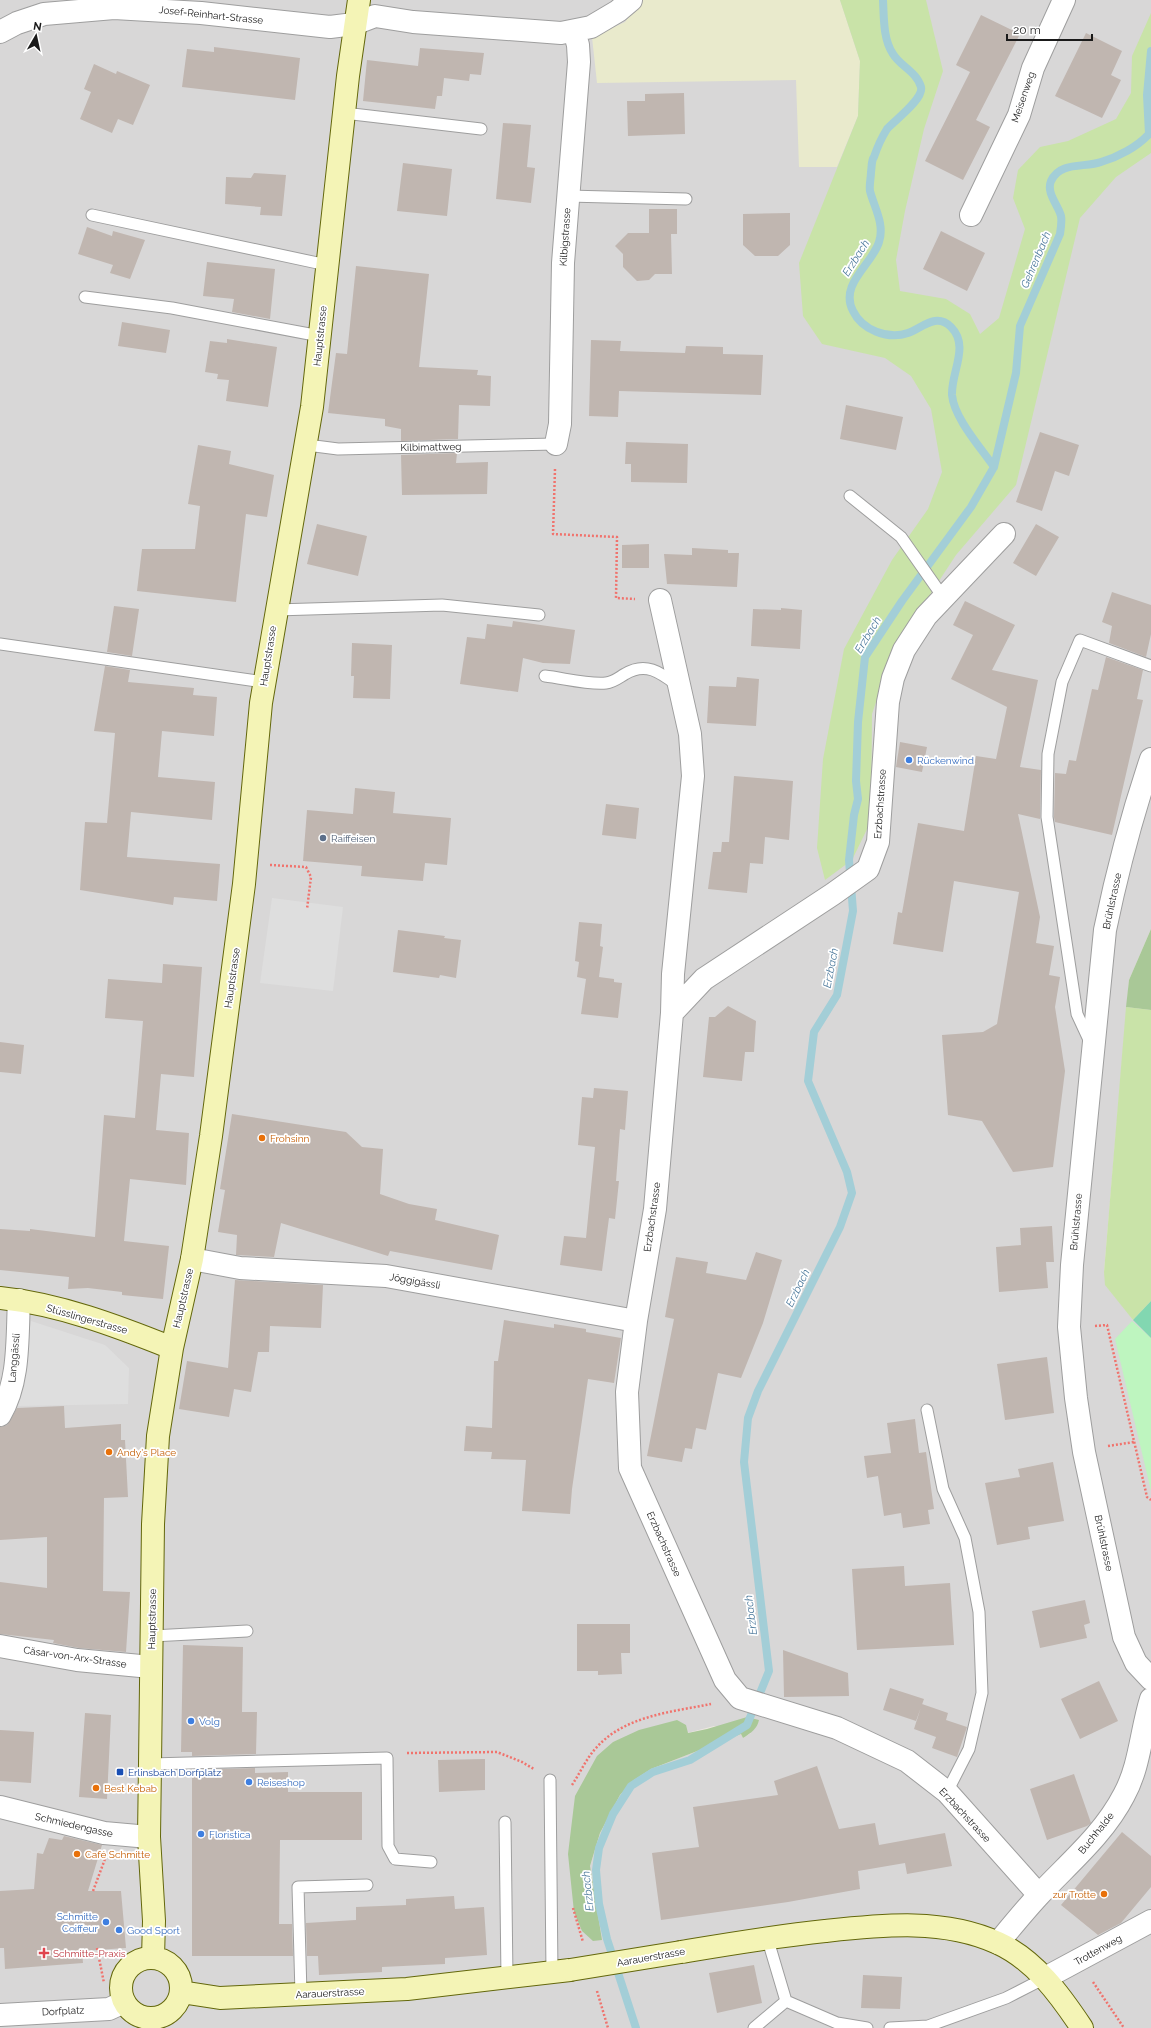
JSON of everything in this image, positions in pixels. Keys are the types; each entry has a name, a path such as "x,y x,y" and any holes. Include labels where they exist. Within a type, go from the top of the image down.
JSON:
{"main road":[{"name":"Hauptstrasse","path":"153,1958 154,1921 149,1837 153,1524 158,1436 172,1348 192,1259 212,1128 246,863 264,682 306,445 320,336 354,24 359,0"},
{"name":"Stüsslingerstrasse","path":"9,1299 120,1327 172,1348"},
{"name":"Aarauerstrasse","path":"181,1992 220,1998 407,1989 561,1972 767,1937 864,1926 928,1925 950,1928 998,1943 1019,1955 1046,1978 1082,2028"},
{"path":"153,1958 162,1960 171,1965 177,1972 181,1982 181,1992 178,2002 171,2011 162,2016 152,2018 127,2014 121,1992 121,1981 125,1971 138,1960 153,1958"}],"street":[{"path":"354,24 375,16 413,22 548,33 574,31 591,26 618,11 631,0"},
{"name":"Meisenweg","path":"971,215 1019,115 1033,68 1064,0"},
{"name":"Josef-Reinhart-Strasse","path":"0,32 43,7 128,8 201,13 330,27 354,24"},
{"name":"Kilbigstrasse","path":"556,444 560,424 563,263 579,62 578,45 574,31"},
{"name":"Erzbachstrasse","path":"672,1013 704,979 833,894 868,868 878,842 888,702 893,678 904,650 926,616 937,588 1004,534"},
{"name":"Erzbachstrasse","path":"660,600 681,688 690,734 693,776 673,974 672,1013 655,1209 636,1321 627,1392 630,1468 724,1680 740,1698 837,1728 907,1761 947,1792 1039,1895"},
{"name":"Brühlstrasse","path":"1151,759 1138,796 1115,881 1105,930 1072,1265 1069,1327 1076,1398 1084,1452 1124,1636 1136,1663 1151,1679"},
{"name":"Jöggigässli","path":"192,1259 240,1268 386,1276 636,1321"},
{"name":"Langgässli","path":"0,1415 7,1404 14,1381 9,1299"},
{"name":"Cäsar-von-Arx-Strasse","path":"0,1646 77,1660 151,1667"},
{"name":"Buchhalde","path":"998,1943 1039,1895 1106,1823 1124,1796 1133,1775 1151,1700"},
{"name":"Schmiedengasse","path":"0,1807 113,1835 149,1837"},
{"name":"Trottenweg","path":"1046,1978 1151,1921"},
{"name":"Dorfplatz","path":"0,2015 127,2014"}],"lane":[{"path":"344,114 481,129"},
{"path":"568,196 686,199"},
{"path":"92,215 327,265"},
{"path":"85,297 172,308 320,336"},
{"name":"Kilbimattweg","path":"306,445 338,449 556,444"},
{"path":"850,496 901,537 937,588"},
{"path":"276,610 442,605 539,615"},
{"path":"1093,1047 1077,1014 1048,817 1048,754 1062,682 1080,640 1151,666"},
{"path":"0,644 264,682"},
{"path":"545,676 608,683 631,671 647,668 663,674 681,688"},
{"path":"927,1410 943,1489 965,1538 979,1612 982,1693 969,1749 947,1792"},
{"path":"152,1636 246,1631"},
{"path":"150,1764 387,1758 388,1846 395,1859 431,1862"},
{"path":"550,1780 561,1972"},
{"path":"505,1822 507,1978"},
{"path":"300,1994 298,1888 367,1884"},
{"path":"767,1937 786,2001"},
{"path":"890,2028 928,2026 1006,1998 1046,1978"},
{"path":"754,2028 786,2001"},
{"path":"786,2001 837,2023 867,2028"}],"path":[{"path":"556,444 553,534 617,536 616,598 660,600"},
{"path":"246,863 306,867 311,877 307,909"},
{"path":"1069,1327 1107,1325 1147,1497 1151,1500"},
{"path":"1103,1448 1134,1442"},
{"path":"572,1785 595,1749 612,1733 629,1723 670,1711 740,1698"},
{"path":"387,1758 411,1752 497,1752 522,1762 550,1780"},
{"path":"93,1891 113,1835"},
{"path":"97,1948 127,2014"},
{"path":"1079,1961 1124,2028"}],"shaded area":[{"path":"0,0 1151,0 1151,929 1129,980 1104,1272 1133,1320 1151,1301 1151,2028 0,2028","holes":["714,1726 751,1733 743,1738 741,1734 651,1769 634,1780 620,1795 600,1833 590,1866 613,1742 687,1733"]},
{"path":"272,898 343,907 333,991 260,983"},
{"path":"31,1321 105,1345 129,1368 128,1404 18,1406"}],"green space":[{"path":"641,0 840,0 860,61 858,116 837,167 799,167 796,80 597,83 592,37 625,22"},
{"path":"840,0 926,0 943,71 924,129 905,211 896,260 900,291 946,299 970,314 980,334 999,318 1025,229 1013,198 1018,170 1040,147 1068,141 1116,119 1131,93 1132,56 1151,13 1151,153 1116,177 1080,218 1016,485 956,555 893,651 872,714 871,821 852,860 825,880 817,848 823,759 844,649 892,560 928,509 942,472 931,409 911,376 885,358 822,344 803,316 799,263 858,116 860,61"},
{"path":"1151,929 1151,1010 1126,1007 1129,980"},
{"path":"1126,1007 1151,1010 1151,1301 1133,1320 1105,1285 1104,1272"},
{"path":"1151,1301 1151,1338 1133,1320"},
{"path":"1132,1321 1151,1338 1151,1491 1115,1339"},
{"path":"747,1717 759,1720 757,1726 743,1738 741,1734 651,1769 634,1780 620,1795 600,1833 590,1866 602,1940 593,1941 582,1931 574,1912 568,1854 575,1796 597,1756 613,1742 639,1730 677,1720 686,1725 688,1733"}],"building":[{"path":"981,15 1020,34 976,120 990,127 963,180 925,161 970,72 956,65"},
{"path":"1086,33 1122,51 1111,75 1121,80 1102,118 1055,96"},
{"path":"214,47 300,58 295,100 182,87 187,49 214,52"},
{"path":"420,48 484,53 481,75 470,74 469,81 444,78 442,96 437,96 435,109 363,101 367,60 418,66"},
{"path":"94,64 116,74 117,71 150,85 133,125 118,119 112,133 80,119 91,92 84,89"},
{"path":"684,93 685,134 628,136 627,101 645,101 645,94"},
{"path":"503,123 531,125 527,167 535,168 531,203 496,199"},
{"path":"403,163 452,169 447,216 397,211"},
{"path":"254,173 286,175 282,216 260,215 261,207 225,204 226,177 251,178"},
{"path":"649,209 677,209 677,234 671,234 672,274 655,274 649,280 637,281 623,267 623,254 615,246 628,233 649,233"},
{"path":"790,213 790,245 778,256 755,256 743,245 743,214"},
{"path":"87,227 112,236 113,231 145,240 130,279 110,273 113,265 78,254"},
{"path":"941,231 985,253 967,291 923,269"},
{"path":"207,262 275,269 270,319 232,312 234,299 203,296"},
{"path":"356,266 429,274 419,367 478,370 477,375 491,376 490,406 459,405 458,439 401,441 401,429 385,426 385,419 328,413 336,353 347,354"},
{"path":"122,322 170,330 166,353 118,346"},
{"path":"227,339 277,347 268,407 226,401 229,380 217,379 218,374 205,372 210,341 227,343"},
{"path":"591,340 621,341 620,351 685,353 686,346 723,347 723,354 763,355 761,395 619,391 618,417 589,416"},
{"path":"846,405 903,417 896,450 840,439"},
{"path":"1040,432 1079,445 1069,476 1055,471 1042,511 1016,502"},
{"path":"626,442 688,444 687,483 631,482 631,464 625,464"},
{"path":"198,445 231,451 229,464 274,475 267,517 246,514 236,602 137,591 142,549 195,549 200,506 188,504"},
{"path":"457,453 456,463 488,462 487,494 402,495 401,455"},
{"path":"317,524 367,536 358,576 307,564"},
{"path":"1036,524 1059,537 1036,576 1013,563"},
{"path":"649,544 649,568 622,568 622,545"},
{"path":"692,548 728,550 728,553 739,553 737,587 667,584 664,554 692,555"},
{"path":"1112,592 1151,605 1151,634 1146,657 1109,643 1112,626 1102,622"},
{"path":"965,601 1015,625 992,670 1038,680 1020,767 1041,770 1040,819 1018,814 1040,917 1036,943 1054,946 1049,975 1060,977 1055,1007 1065,1071 1053,1167 1013,1172 982,1121 948,1115 942,1035 983,1032 997,1024 1019,892 954,881 943,952 893,944 898,912 902,913 918,823 964,831 976,756 996,759 1007,707 951,679 973,635 953,625"},
{"path":"114,606 139,609 132,656 107,652"},
{"path":"781,608 802,610 800,649 751,646 753,609 781,610"},
{"path":"513,621 575,630 570,664 543,663 523,658 518,692 460,684 467,637 485,639 487,624 512,627"},
{"path":"352,643 392,645 390,699 353,698 354,676 351,676"},
{"path":"1106,657 1143,670 1137,699 1143,700 1112,835 1055,822 1054,817 1055,773 1066,774 1069,760 1076,761 1092,689 1098,690"},
{"path":"105,666 130,670 128,682 194,688 193,695 217,697 214,736 162,731 158,777 215,782 212,820 131,812 127,857 220,864 217,901 174,897 173,905 80,890 85,822 107,823 115,733 94,731"},
{"path":"737,677 759,679 756,726 707,723 709,686 736,687"},
{"path":"900,742 927,747 922,772 896,767"},
{"path":"734,776 793,781 789,840 765,837 763,864 750,863 747,893 708,889 713,852 721,852 722,842 729,842"},
{"path":"355,788 395,792 393,813 451,818 447,865 425,863 423,881 361,876 362,866 303,861 307,810 353,814"},
{"path":"606,804 639,808 636,839 602,835"},
{"path":"579,922 602,924 600,946 603,947 599,977 614,979 614,982 622,983 618,1018 581,1014 586,979 577,977 579,962 575,961"},
{"path":"398,930 445,936 444,938 461,940 456,978 440,975 439,978 393,972"},
{"path":"163,964 202,967 194,1077 161,1074 156,1130 189,1133 186,1185 130,1179 124,1241 169,1246 163,1299 122,1295 122,1292 88,1288 68,1289 69,1277 0,1270 0,1229 30,1231 30,1229 95,1237 104,1115 135,1118 143,1021 105,1018 108,979 162,983"},
{"path":"728,1006 756,1021 754,1052 745,1052 742,1081 703,1077 709,1017 715,1017"},
{"path":"0,1042 24,1045 21,1074 0,1072"},
{"path":"594,1088 628,1091 625,1130 620,1129 616,1181 619,1181 615,1219 609,1218 602,1271 560,1265 564,1236 586,1238 595,1147 578,1145 582,1097 593,1098"},
{"path":"232,1114 346,1132 362,1147 383,1149 380,1194 409,1204 437,1209 435,1220 499,1235 492,1270 390,1251 388,1256 281,1223 274,1257 236,1255 237,1235 218,1232 225,1190 220,1189"},
{"path":"1052,1226 1054,1262 1046,1262 1048,1288 999,1292 996,1247 1021,1245 1020,1228"},
{"path":"756,1252 782,1260 763,1323 741,1378 718,1373 706,1430 696,1428 692,1449 685,1448 682,1462 647,1456 674,1319 665,1317 676,1257 708,1262 706,1273 746,1280"},
{"path":"235,1280 323,1285 321,1328 270,1326 269,1352 258,1352 251,1392 234,1389 229,1417 179,1409 187,1361 228,1368"},
{"path":"504,1320 554,1328 554,1324 586,1329 586,1332 621,1338 614,1383 588,1379 572,1489 570,1514 522,1511 526,1460 491,1459 492,1452 464,1451 466,1426 492,1428 494,1361 498,1361"},
{"path":"1047,1357 1054,1413 1005,1420 997,1364"},
{"path":"64,1406 65,1428 121,1424 121,1440 125,1440 128,1497 104,1498 103,1591 130,1592 126,1652 79,1648 53,1643 54,1640 0,1634 0,1582 47,1588 47,1537 0,1540 0,1427 7,1425 17,1408"},
{"path":"915,1419 919,1453 926,1452 934,1509 928,1510 930,1524 903,1528 901,1513 884,1516 878,1476 867,1478 864,1456 891,1453 887,1423"},
{"path":"1053,1462 1064,1521 1028,1527 1030,1539 997,1545 985,1483 1020,1477 1018,1469"},
{"path":"904,1566 905,1586 950,1583 954,1645 857,1650 852,1569"},
{"path":"1085,1600 1090,1623 1084,1625 1087,1638 1040,1648 1032,1611"},
{"path":"577,1624 630,1624 630,1653 621,1653 622,1674 598,1675 598,1671 577,1671"},
{"path":"183,1645 243,1647 242,1712 257,1712 256,1754 192,1756 192,1752 181,1752"},
{"path":"783,1650 848,1673 849,1696 784,1697"},
{"path":"1099,1681 1118,1721 1080,1739 1061,1699"},
{"path":"890,1688 924,1699 916,1721 883,1710"},
{"path":"922,1704 948,1713 946,1720 967,1727 957,1757 932,1748 936,1737 914,1729"},
{"path":"85,1713 111,1715 107,1799 79,1797"},
{"path":"0,1730 34,1732 31,1783 0,1781"},
{"path":"485,1759 485,1790 439,1792 438,1760"},
{"path":"817,1766 839,1829 875,1823 879,1845 945,1833 952,1866 907,1874 905,1863 858,1871 860,1889 788,1902 661,1920 652,1853 699,1847 693,1807 778,1795 774,1781"},
{"path":"255,1768 255,1773 288,1772 288,1792 362,1792 362,1840 280,1840 279,1924 292,1924 293,1956 192,1956 192,1770"},
{"path":"1074,1774 1091,1823 1087,1826 1047,1840 1030,1789"},
{"path":"1122,1832 1151,1856 1151,1887 1121,1923 1098,1935 1061,1905"},
{"path":"64,1836 102,1845 88,1891 121,1891 126,1948 82,1951 83,1963 5,1969 4,1948 0,1948 0,1891 34,1889 37,1853 43,1854 49,1838 62,1840"},
{"path":"454,1896 455,1909 484,1907 487,1955 445,1958 445,1964 382,1967 382,1972 319,1975 318,1956 307,1956 306,1923 356,1920 356,1907 406,1905 406,1899"},
{"path":"754,1965 762,2003 717,2013 709,1973"},
{"path":"863,1975 902,1977 900,2009 861,2008"}],"waterway":[{"name":"Erzbach","path":"636,2028 607,1939 599,1904 596,1870 599,1848 613,1814 631,1786 653,1772 690,1760 747,1725 769,1671 744,1462 748,1418 758,1391 840,1227 852,1193 847,1172 808,1081 814,1032 837,995 853,911 849,860 854,815 858,799 856,781 858,722 865,657 902,601 971,507 994,467 963,423 954,404 952,386 958,360 959,342 951,327 940,321 934,321 900,335 876,332 857,318 850,301 850,292 853,283 870,259 879,242 881,229 880,222 870,191 872,160 887,129 914,103 921,92 921,87 916,77 896,58 887,42 883,0"},
{"name":"Gehrenbach","path":"994,467 1016,373 1020,326 1060,234 1061,216 1051,194 1051,181 1060,170 1073,166 1095,164 1107,160 1133,147 1149,134 1147,95 1151,51"}],"place":[{"name":"Rückenwind","path":"909,760"},
{"name":"Raiffeisen","path":"323,838"},
{"name":"Frohsinn","path":"262,1138"},
{"name":"Andy's Place","path":"109,1452"},
{"name":"Volg","path":"191,1721"},
{"name":"Erlinsbach Dorfplatz","path":"120,1772"},
{"name":"Reiseshop","path":"249,1782"},
{"name":"Best Kebab","path":"96,1788"},
{"name":"Floristica","path":"201,1834"},
{"name":"Café Schmitte","path":"77,1854"},
{"name":"zur Trotte","path":"1104,1894"},
{"name":"Schmitte Coiffeur","path":"106,1922"},
{"name":"Good Sport","path":"119,1930"},
{"name":"Schmitte-Praxis","path":"44,1953"}]}
